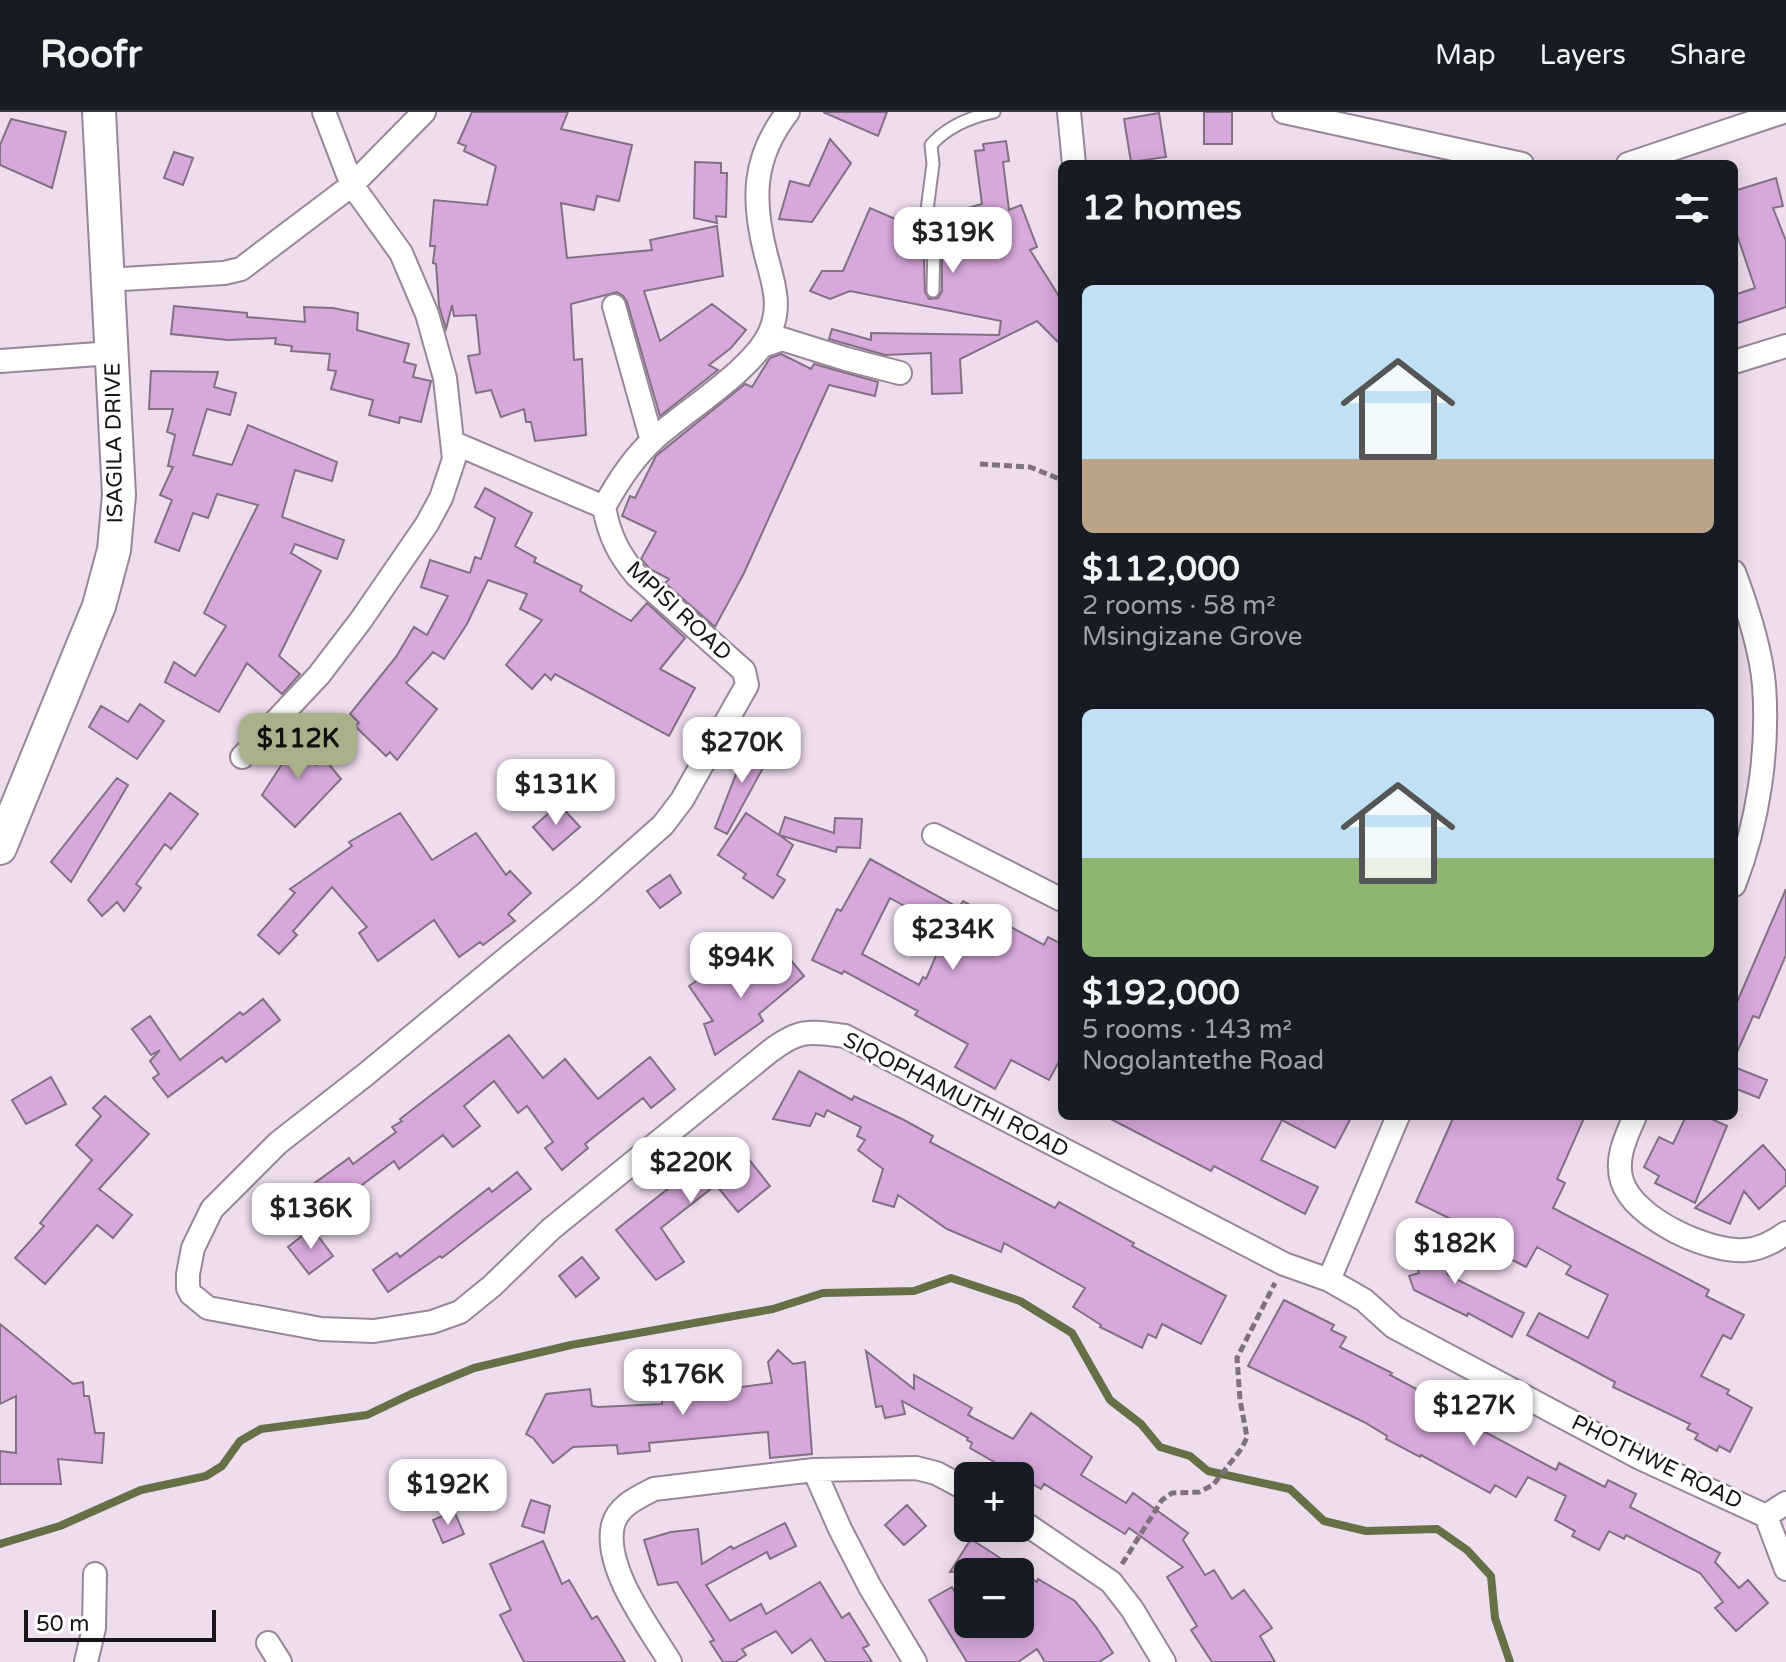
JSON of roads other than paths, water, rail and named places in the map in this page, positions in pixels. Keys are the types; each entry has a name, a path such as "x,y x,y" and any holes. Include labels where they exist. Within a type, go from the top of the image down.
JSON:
{"street":[{"name":"ISAGILA DRIVE","path":"0,848 99,606 114,550 119,495 99,112"},
{"path":"242,757 319,675 402,561 441,498 452,471 454,443 445,378 427,314 401,253 352,185 324,112"},
{"path":"106,280 234,272 249,264 352,185 424,112"},
{"path":"454,443 604,507 618,481 652,441 747,362 770,333 777,295 756,206 758,175 765,147 788,112"},
{"path":"1069,112 1074,160"},
{"path":"1284,112 1504,160"},
{"path":"1640,160 1783,112"},
{"path":"614,306 652,441"},
{"path":"762,346 782,339 900,373"},
{"path":"1738,361 1786,346"},
{"path":"0,361 112,353"},
{"name":"MPISI ROAD","path":"188,1288 193,1248 212,1209 235,1183 278,1143 586,893 663,825 682,800 747,685 744,671 627,564 613,542 604,507"},
{"path":"1738,583 1764,683 1763,759 1746,855 1738,875"},
{"path":"934,835 1058,898"},
{"name":"SIQOPHAMUTHI ROAD","path":"188,1288 196,1300 208,1308 321,1329 374,1331 432,1322 460,1312 551,1229 769,1052 791,1036 812,1031 845,1036 1284,1264 1329,1280"},
{"path":"1329,1280 1396,1120"},
{"path":"1633,1120 1620,1160 1622,1182 1643,1211 1697,1242 1722,1250 1749,1250 1786,1233"},
{"name":"PHOTHWE ROAD","path":"1329,1280 1364,1300 1394,1327 1640,1458 1766,1516"},
{"path":"670,1662 632,1600 616,1560 613,1524 624,1507 654,1489 814,1470 916,1468 936,1473 954,1483"},
{"path":"814,1470 870,1587 915,1662"},
{"path":"1786,1503 1766,1516 1786,1569"},
{"path":"1034,1530 1111,1582 1132,1609 1164,1662"},
{"path":"86,1662 94,1628 95,1574"},
{"path":"268,1643 280,1662"}],"lane":[{"path":"933,291 934,240 927,210 933,164 931,145 940,135 976,116 994,112"}],"waterway":[{"path":"0,1544 60,1526 141,1490 206,1476 222,1466 240,1441 261,1429 367,1415 474,1368 571,1345 773,1309 823,1293 914,1291 951,1278 1020,1301 1072,1333 1110,1400 1141,1424 1160,1447 1190,1456 1208,1471 1290,1489 1324,1521 1366,1531 1437,1529 1467,1550 1491,1576 1495,1618 1510,1662"}]}
